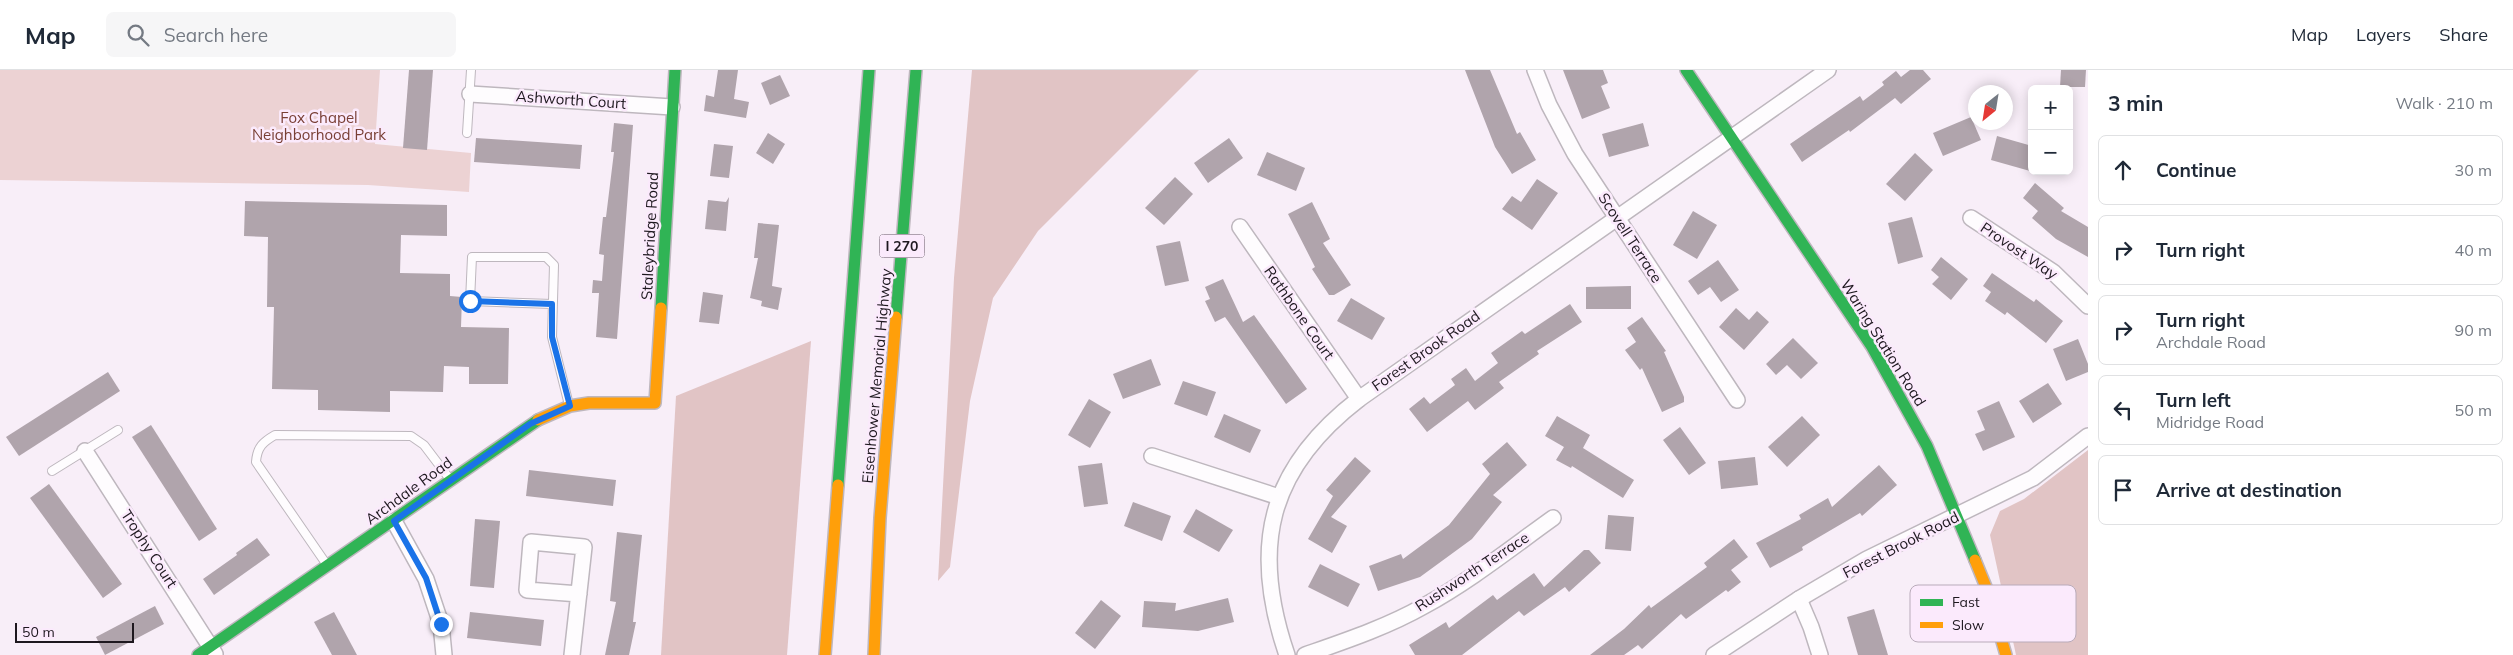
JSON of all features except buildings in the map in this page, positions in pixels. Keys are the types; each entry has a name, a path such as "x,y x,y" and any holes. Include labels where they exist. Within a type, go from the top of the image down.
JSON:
{"main road":[{"name":"Staleybridge Road","path":"655,403 674,70"},
{"path":"825,655 869,70"},
{"name":"Eisenhower Memorial Highway","path":"874,655 880,518 916,70"},
{"name":"Waring Station Road","path":"1686,70 1872,347 1927,446 1958,516 1985,585"},
{"name":"Archdale Road","path":"198,655 214,651 328,566 530,424 570,406 589,403 655,403"},
{"path":"889,422 890,558"},
{"name":"Waring Station Road","path":"2002,642 2006,655"}],"street":[{"name":"Scovell Terrace","path":"1535,70 1549,105 1575,154 1737,400"},
{"name":"Forest Brook Road","path":"1288,655 1279,631 1268,558 1279,497 1292,468 1311,442 1334,419 1359,399 1828,70"},
{"name":"Ashworth Court","path":"470,94 672,106"},
{"name":"Provost Way","path":"1971,218 2053,272 2088,306"},
{"name":"Rathbone Court","path":"1240,227 1359,399"},
{"name":"Forest Brook Road","path":"1714,655 1799,599 1867,559 2033,478 2088,436"},
{"name":"Trophy Court","path":"85,451 214,651"},
{"path":"1152,456 1279,497"},
{"name":"Rushworth Terrace","path":"1305,655 1360,636 1424,606 1484,567 1553,518"},
{"path":"394,521 426,578 441,624 444,655"},
{"path":"572,655 579,594 584,547 531,542 527,590 579,594"},
{"path":"1799,599 1820,655"}],"lane":[{"path":"467,133 472,70"},
{"path":"552,304 470,301 472,257 546,257 554,265 552,337 570,406"},
{"path":"52,471 118,430"},
{"path":"328,566 256,462 256,452 262,442 275,435 411,436 424,445 450,480"}],"green space":[{"name":"Fox Chapel Neighborhood Park","path":"0,70 380,70 375,144 471,153 469,192 368,185 0,180"}],"shaded area":[{"path":"972,70 1199,70 1038,231 993,298 970,401 950,567 938,581 954,278"},
{"path":"811,341 787,655 661,655 676,396"},
{"path":"2088,450 2088,655 2016,655 2013,642 2076,642 2076,585 2001,585 1990,535 2000,511 2024,499"}],"traffic: fast":[{"path":"661,308 675,70"},
{"path":"838,485 869,70"},
{"path":"896,317 916,70"},
{"path":"1686,70 1872,347 1927,446 1975,560"},
{"path":"198,655 538,420"}],"traffic: slow":[{"path":"538,420 570,406 589,403 655,403 661,308"},
{"path":"874,655 880,518 896,317"},
{"path":"825,655 838,485"},
{"path":"1975,560 1985,585"},
{"path":"2002,642 2006,655"}],"route":[{"path":"441,624 426,578 394,521 530,424 570,406 552,337 552,304 470,301"}]}
